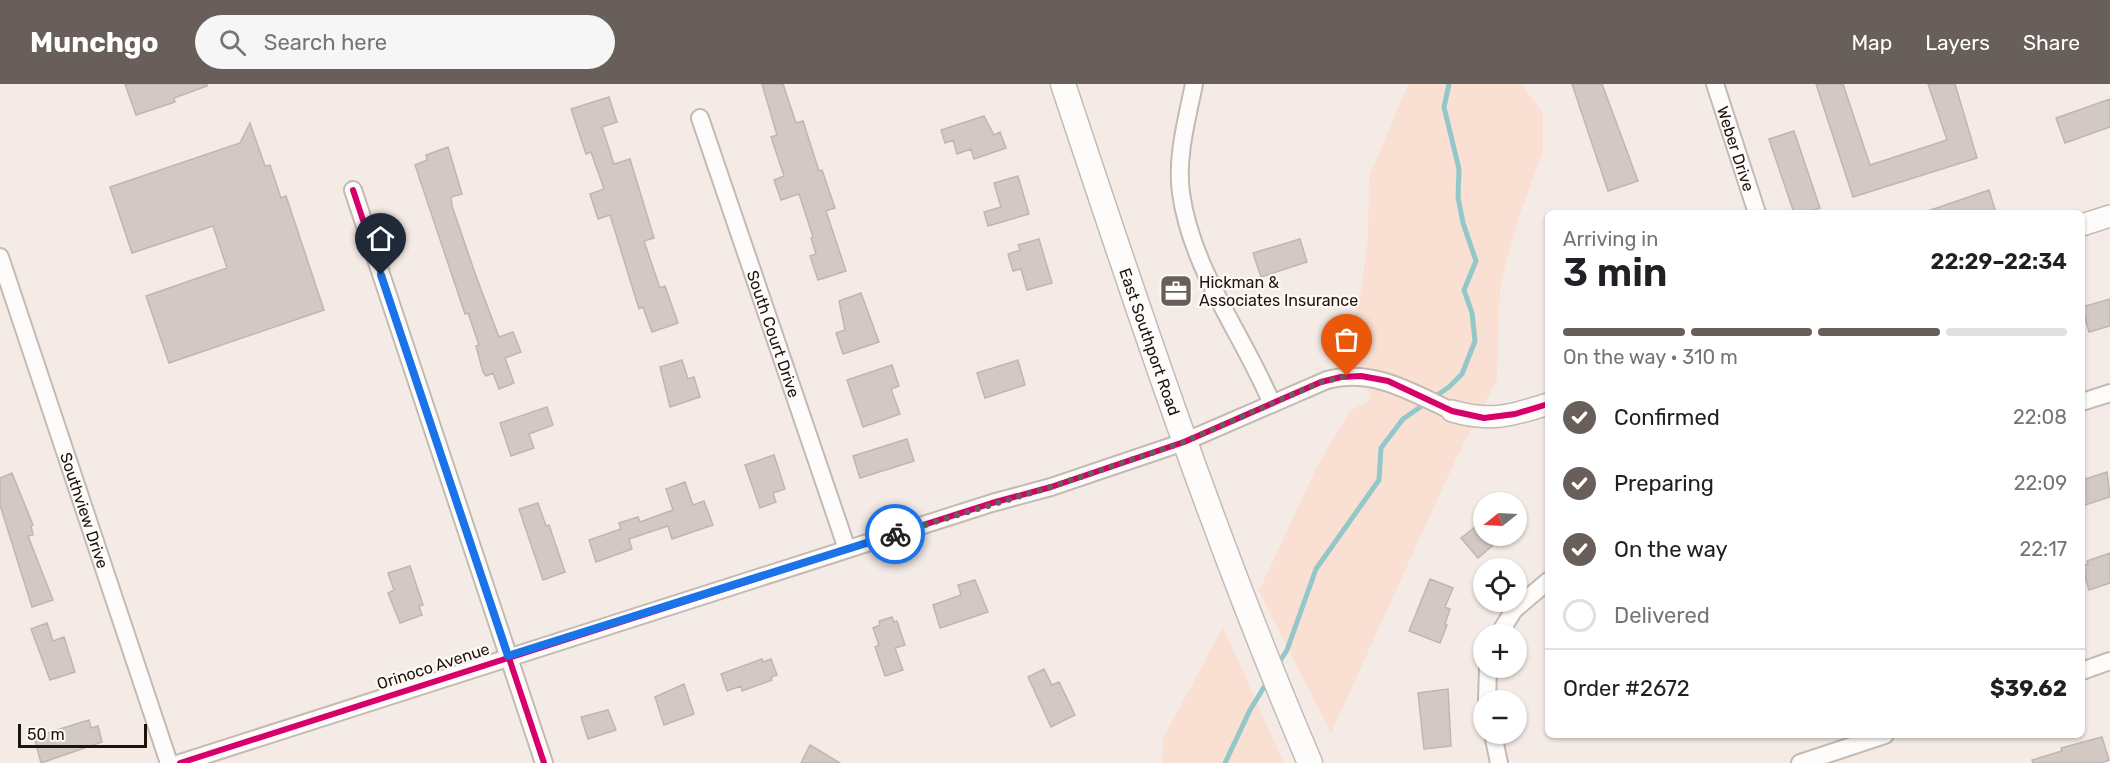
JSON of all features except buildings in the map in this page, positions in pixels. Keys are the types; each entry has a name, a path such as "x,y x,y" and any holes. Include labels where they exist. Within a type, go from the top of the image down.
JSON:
{"main road":[{"name":"East Southport Road","path":"1064,84 1184,442 1310,763"}],"street":[{"path":"1194,84 1183,141 1181,193 1207,276 1272,404"},
{"name":"Weber Drive","path":"1715,84 1756,210"},
{"name":"South Court Drive","path":"700,118 848,549"},
{"path":"353,190 544,763"},
{"path":"2085,224 2110,216"},
{"name":"Southview Drive","path":"0,257 169,763"},
{"name":"Orinoco Avenue","path":"180,763 508,656 992,503 1051,487 1184,442 1334,378 1361,376 1388,381 1452,411 1484,418 1498,418 1545,405"},
{"path":"2085,401 2110,393"},
{"path":"1505,624 1514,610 1545,584"},
{"path":"2085,670 2110,662"},
{"path":"1801,763 1876,738"},
{"path":"1495,744 1499,763"}],"shaded area":[{"path":"1408,84 1521,84 1543,113 1543,152 1519,216 1500,286 1497,380 1456,459 1331,733 1259,591 1319,462 1350,411 1371,399 1347,336 1360,297 1368,239 1369,177"},
{"path":"1223,627 1284,763 1162,763 1163,738"}],"waterway":[{"path":"1278,664 1287,650 1316,569 1379,480 1381,448 1403,419 1449,387 1462,374 1475,341 1472,313 1464,290 1476,261 1463,223 1458,197 1459,169 1444,107 1449,84"},
{"path":"1225,763 1250,710 1269,679"}],"cycle path":[{"path":"353,190 544,763"},
{"path":"180,763 992,503 1051,487 1184,442 1321,382 1341,377 1361,376 1388,381 1452,411 1484,418 1515,414 1545,405"}],"way so far":[{"path":"895,534 1051,487 1184,442 1321,382 1347,376"}],"place":[{"name":"Hickman & Associates Insurance","path":"1176,291"}],"route":[{"path":"381,275 508,656 895,534"}]}
